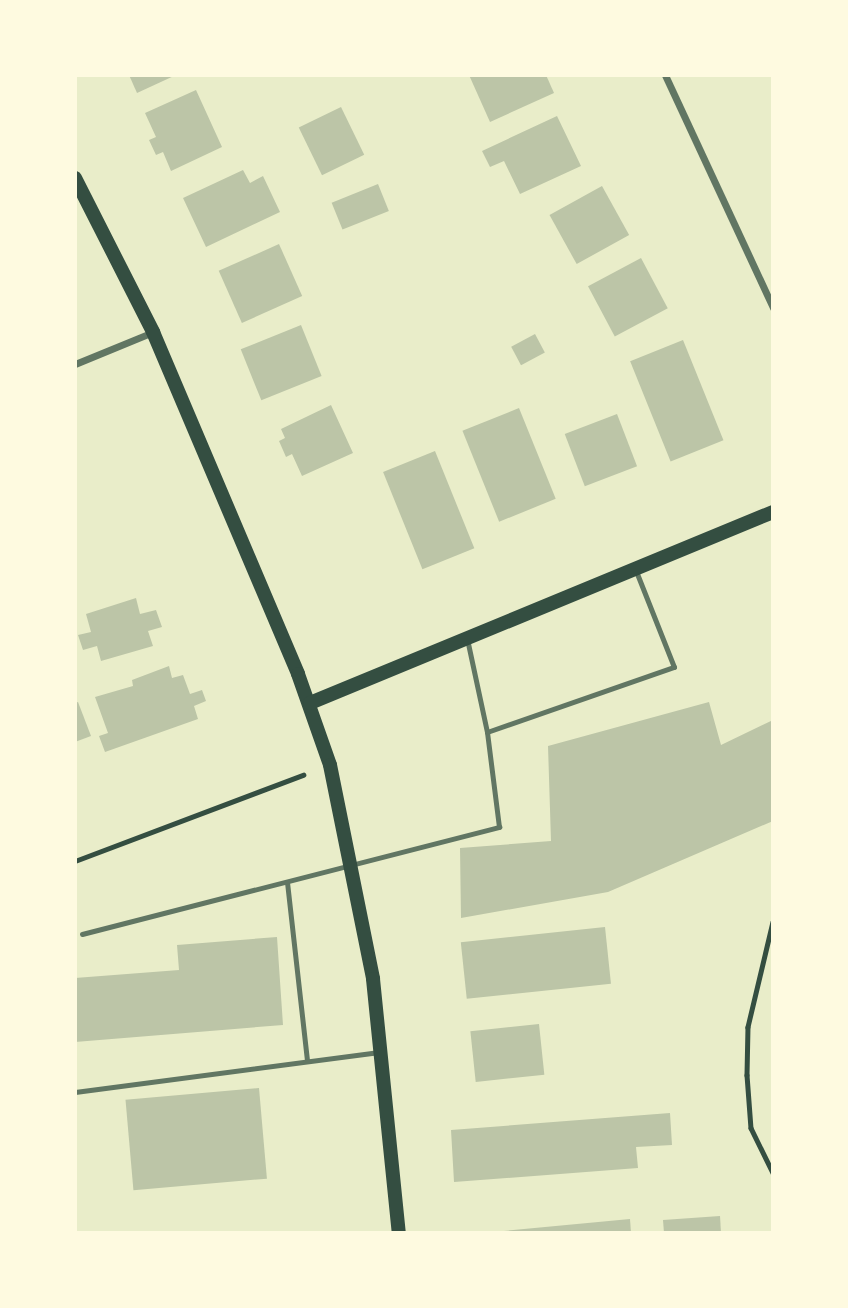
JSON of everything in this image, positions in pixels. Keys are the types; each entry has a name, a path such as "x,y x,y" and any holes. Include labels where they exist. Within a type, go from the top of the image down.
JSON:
{"main road":[{"path":"75,178 153,332 310,703 330,765 353,865 380,1052 399,1233"},
{"path":"310,703 634,567 773,512"}],"street":[{"path":"665,75 773,308"},
{"path":"75,364 153,332"}],"lane":[{"path":"488,732 674,667 634,567"},
{"path":"82,934 499,827 488,732 467,639"},
{"path":"287,882 307,1060"},
{"path":"75,1092 380,1052"}],"path":[{"path":"75,861 330,765"},
{"path":"773,922 748,1027 747,1075 751,1128 773,1173"}],"building":[{"path":"129,75 176,75 137,93"},
{"path":"469,75 546,75 554,93 490,122"},
{"path":"196,90 222,147 171,171 163,152 156,155 149,140 156,137 145,113"},
{"path":"341,107 364,155 322,175 299,128"},
{"path":"557,116 581,166 520,194 504,161 490,167 482,151"},
{"path":"243,170 250,183 263,176 280,212 206,247 183,198"},
{"path":"378,184 389,211 343,230 332,203"},
{"path":"602,186 629,235 577,264 550,215"},
{"path":"279,244 302,296 242,323 219,271"},
{"path":"641,258 668,308 615,336 588,286"},
{"path":"301,325 322,376 261,400 241,349"},
{"path":"535,334 545,353 521,365 511,347"},
{"path":"683,340 723,440 671,461 630,361"},
{"path":"331,405 353,453 302,476 292,454 286,457 279,441 285,438 281,429"},
{"path":"519,408 556,499 499,522 462,431"},
{"path":"617,414 637,466 585,486 565,434"},
{"path":"435,451 474,548 422,569 383,472"},
{"path":"136,598 140,614 156,610 162,627 148,631 153,646 101,661 97,646 83,650 78,635 91,632 86,614"},
{"path":"169,666 172,678 183,675 190,694 202,690 206,701 194,706 198,719 105,752 99,736 108,733 95,697 133,686 132,680"},
{"path":"78,702 91,736 75,742 75,703"},
{"path":"709,702 721,745 773,720 773,821 608,892 461,918 460,848 551,841 548,746"},
{"path":"605,927 611,984 467,999 461,942"},
{"path":"277,937 283,1025 75,1042 75,978 179,970 177,945"},
{"path":"539,1024 544,1075 476,1082 470,1031"},
{"path":"259,1088 267,1179 133,1190 126,1100"},
{"path":"670,1113 672,1145 636,1147 638,1168 454,1182 451,1130"},
{"path":"720,1216 721,1233 664,1233 663,1220"},
{"path":"630,1219 631,1233 504,1233 504,1231"}]}
